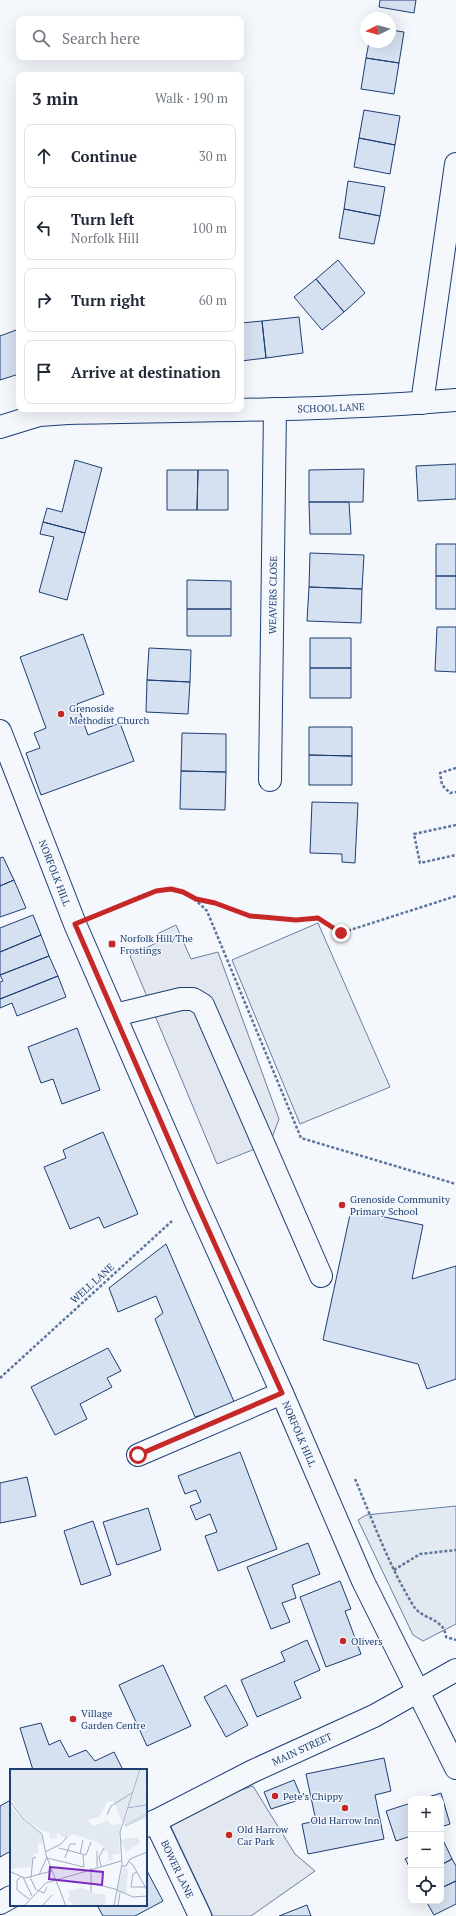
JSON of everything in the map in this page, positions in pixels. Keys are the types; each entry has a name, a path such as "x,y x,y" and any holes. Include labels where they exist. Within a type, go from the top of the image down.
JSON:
{"street":[{"path":"422,403 456,164"},
{"name":"SCHOOL LANE","path":"244,410 422,403 456,400"},
{"name":"WEAVERS CLOSE","path":"270,780 275,409"},
{"name":"SCHOOL LANE","path":"0,426 39,415 120,412"},
{"name":"NORFOLK HILL","path":"0,731 75,924 195,1200 282,1393 363,1581 456,1768"},
{"path":"115,1015 181,999 193,999 204,1005 321,1276"},
{"path":"138,1455 282,1393"},
{"name":"MAIN STREET","path":"151,1824 253,1771 374,1716 456,1670"},
{"name":"BOWER LANE","path":"151,1824 200,1916"},
{"path":"0,1903 10,1898"}],"path":[{"path":"456,768 440,773 442,785 450,793 456,792"},
{"path":"456,825 414,834 420,863 456,855"},
{"path":"75,924 156,891 171,889 183,892 196,899 215,903 250,916 296,920 318,918 341,933 456,896"},
{"path":"196,899 207,911 301,1138 456,1184"},
{"name":"WELL LANE","path":"0,1378 195,1200"},
{"path":"355,1479 394,1570 414,1608 420,1614 437,1621 444,1628 446,1637 456,1640"},
{"path":"363,1581 394,1570 420,1554 456,1550"}],"shaded area":[{"path":"318,923 390,1087 300,1124 232,960"},
{"path":"176,925 191,959 218,952 279,1119 270,1143 217,1164 130,956 160,941 157,934"},
{"path":"456,1506 456,1624 423,1641 413,1635 358,1520 366,1515"},
{"name":"Old Harrow Car Park","path":"253,1786 295,1854 315,1871 251,1916 213,1916 166,1816"}],"building":[{"path":"380,0 416,0 414,13 379,7"},
{"path":"396,31 404,32 399,63 366,58 368,48 396,48"},
{"path":"366,58 399,63 394,94 361,89"},
{"path":"364,110 400,116 395,145 359,138"},
{"path":"359,138 395,145 390,174 354,167"},
{"path":"348,181 385,187 380,216 344,209"},
{"path":"344,209 380,216 374,244 339,238"},
{"path":"338,260 365,293 344,312 316,279"},
{"path":"316,279 344,312 322,330 294,297"},
{"path":"299,317 303,353 266,358 262,321"},
{"path":"262,321 266,358 244,361 244,323"},
{"path":"16,330 16,375 0,380 0,336"},
{"path":"75,460 102,468 85,533 43,522 47,508 62,512"},
{"path":"456,464 456,499 418,501 416,466"},
{"path":"364,469 363,502 309,502 309,470"},
{"path":"167,470 198,470 197,510 167,510"},
{"path":"198,470 228,470 228,510 197,510"},
{"path":"309,502 349,502 351,534 310,534"},
{"path":"43,522 85,533 67,600 39,592 54,537 40,534"},
{"path":"436,544 456,544 456,576 436,576"},
{"path":"310,553 364,555 362,589 309,587"},
{"path":"436,576 456,576 456,609 436,609"},
{"path":"187,580 231,581 231,609 187,609"},
{"path":"309,587 362,589 361,623 307,621"},
{"path":"187,609 231,609 231,636 187,636"},
{"path":"437,627 456,627 456,672 435,671"},
{"name":"Grenoside Methodist Church","path":"83,634 104,694 77,704 88,735 120,723 134,761 41,795 26,753 40,748 34,733 46,728 20,657"},
{"path":"310,638 351,638 351,668 310,668"},
{"path":"149,648 191,650 190,682 147,680"},
{"path":"310,668 351,668 351,698 310,698"},
{"path":"147,680 190,682 188,714 146,712"},
{"path":"309,727 352,727 352,756 309,755"},
{"path":"182,733 226,734 226,772 181,771"},
{"path":"309,755 352,756 352,785 309,785"},
{"path":"181,771 226,772 225,810 180,809"},
{"path":"312,802 358,803 355,863 342,862 342,854 310,853"},
{"path":"3,857 14,880 0,886 0,858"},
{"path":"14,880 26,908 0,917 0,886"},
{"path":"33,915 41,935 0,952 0,928"},
{"path":"41,935 49,956 0,975 0,952"},
{"path":"49,956 58,976 0,999 0,982 3,981 0,975"},
{"path":"58,976 66,997 17,1016 12,1003 0,1008 0,999"},
{"path":"77,1028 100,1090 62,1104 53,1079 41,1083 28,1047"},
{"path":"103,1132 138,1214 104,1228 99,1217 70,1229 44,1167 66,1158 63,1150"},
{"path":"351,1210 423,1225 412,1279 456,1266 456,1379 427,1389 418,1364 323,1340"},
{"path":"166,1244 235,1404 195,1417 155,1319 163,1313 156,1296 118,1312 109,1288"},
{"path":"108,1348 121,1371 107,1378 112,1387 80,1404 87,1419 55,1435 31,1387"},
{"path":"240,1452 277,1549 218,1571 205,1536 217,1532 210,1514 196,1520 190,1506 201,1502 196,1490 185,1494 178,1476"},
{"path":"27,1477 36,1516 0,1523 0,1483"},
{"path":"148,1508 161,1550 117,1565 103,1522"},
{"path":"93,1521 111,1575 81,1585 64,1531"},
{"path":"308,1543 320,1574 292,1585 296,1598 282,1603 290,1622 271,1629 247,1567"},
{"path":"340,1581 351,1609 345,1611 361,1654 326,1667 300,1597"},
{"path":"307,1640 320,1670 294,1682 301,1698 257,1717 241,1680 285,1661 281,1652"},
{"path":"163,1665 191,1726 147,1746 119,1685"},
{"path":"226,1685 248,1725 226,1737 204,1697"},
{"path":"41,1723 49,1745 60,1740 69,1757 86,1750 95,1761 114,1752 122,1769 33,1769 20,1728"},
{"name":"Old Harrow Inn","path":"384,1758 391,1791 375,1795 384,1839 308,1854 302,1824 316,1821 306,1774"},
{"path":"294,1780 302,1799 271,1809 264,1792"},
{"path":"441,1793 442,1796 432,1796"},
{"path":"9,1801 10,1802 10,1852 0,1857 0,1806"},
{"path":"444,1803 450,1824 444,1826"},
{"path":"408,1804 408,1837 396,1841 386,1811"},
{"path":"444,1842 452,1859 444,1863"},
{"path":"408,1858 408,1864 405,1859"},
{"path":"452,1859 456,1866 456,1881 444,1887 444,1868 444,1863"},
{"path":"147,1871 163,1901 135,1916 103,1916 98,1906 147,1906"},
{"path":"456,1881 456,1904 434,1915 428,1904 444,1904 444,1887"},
{"path":"307,1905 311,1916 279,1916"}],"place":[{"name":"Grenoside Methodist Church","path":"61,714"},
{"name":"Norfolk Hill/The Frostings","path":"112,944"},
{"name":"Grenoside Community Primary School","path":"342,1205"},
{"name":"Olivers","path":"343,1641"},
{"name":"Village Garden Centre","path":"73,1719"},
{"name":"Pete’s Chippy","path":"275,1796"},
{"name":"Old Harrow Inn","path":"345,1808"},
{"name":"Old Harrow Car Park","path":"229,1835"}],"route":[{"path":"138,1455 282,1393 195,1200 75,924 156,891 171,889 183,892 196,899 215,903 250,916 296,920 318,918 341,933"}]}
